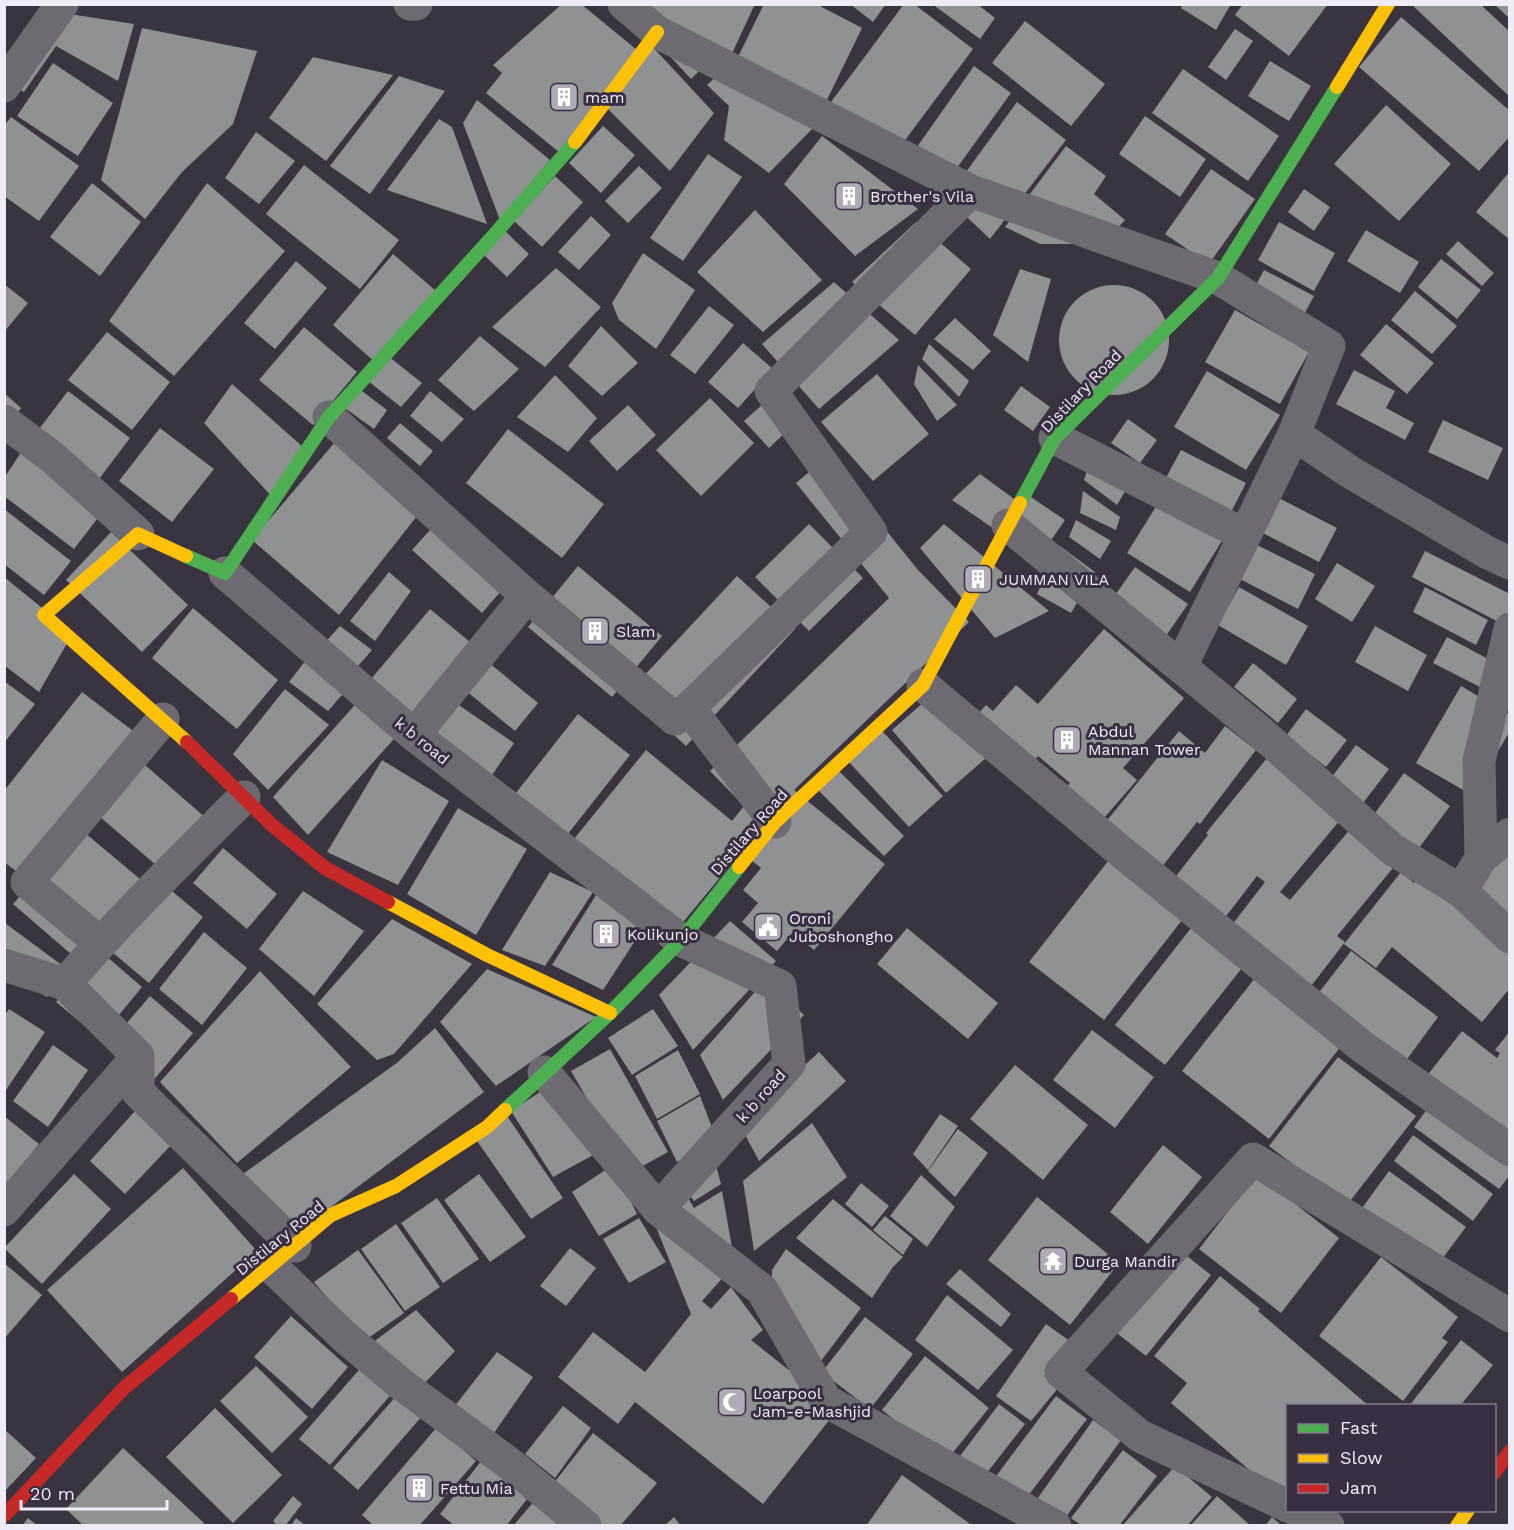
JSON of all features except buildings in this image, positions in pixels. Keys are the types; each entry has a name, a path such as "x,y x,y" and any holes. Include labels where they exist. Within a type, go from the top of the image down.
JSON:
{"street":[{"path":"4,86 62,4"},
{"path":"410,4 416,4"},
{"path":"624,4 657,32 971,191 1218,278 1329,346 1294,434 1181,666"},
{"name":"Distilary Road","path":"4,1516 123,1389 331,1215 396,1186 487,1127 610,1013 681,940 775,822 923,685 1055,438 1218,278 1384,5"},
{"path":"4,421 52,457 138,534 225,573 329,417 494,235 580,136 657,32"},
{"path":"329,417 527,596 675,719 871,532 771,391 971,191"},
{"path":"1294,434 1350,472 1509,563"},
{"path":"1055,438 1245,535"},
{"path":"1008,525 1259,731 1392,849 1461,891 1509,937"},
{"path":"138,534 44,615 163,719 272,825 325,868 487,955 610,1013"},
{"name":"k b road","path":"225,573 414,735 681,940 780,986 789,1065 658,1209"},
{"path":"414,735 527,596"},
{"path":"1480,858 1479,760 1509,629"},
{"path":"923,685 1119,850 1364,1048 1509,1150"},
{"path":"689,708 775,822"},
{"path":"100,943 27,882 163,719"},
{"path":"65,984 156,884 244,796"},
{"path":"1461,891 1480,858 1509,834"},
{"path":"4,965 65,984 138,1056 138,1092 283,1256 346,1338 401,1384 510,1464 585,1526"},
{"path":"4,1210 138,1056"},
{"path":"544,1072 658,1209 762,1290 826,1401 1055,1526"},
{"path":"1286,1506 1140,1436 1061,1372 1253,1159 1509,1316"},
{"path":"1496,1470 1509,1451"},
{"path":"1300,1512 1328,1526"},
{"path":"1457,1526 1467,1512"}],"traffic: fast":[{"path":"1020,503 1055,438 1218,278 1337,87"},
{"path":"186,556 225,573 329,417 575,142"},
{"path":"505,1110 610,1013 681,940 739,867"}],"traffic: slow":[{"path":"1337,87 1388,4"},
{"path":"575,142 657,32"},
{"path":"739,867 775,822 923,685 1020,503"},
{"path":"186,556 138,534 44,615 187,742"},
{"path":"388,902 487,955 610,1013"},
{"path":"231,1299 331,1215 396,1186 487,1127 505,1110"},
{"path":"1457,1526 1467,1512"}],"traffic: jam":[{"path":"187,742 272,825 325,868 388,902"},
{"path":"4,1516 123,1389 231,1299"},
{"path":"1496,1470 1510,1451"}],"place":[{"name":"mam","path":"564,97"},
{"name":"Brother's Vila","path":"849,196"},
{"name":"JUMMAN VILA","path":"978,579"},
{"name":"Slam","path":"595,631"},
{"name":"Abdul Mannan Tower","path":"1067,740"},
{"name":"Oroni Juboshongho","path":"768,927"},
{"name":"Kolikunjo","path":"606,934"},
{"name":"Durga Mandir","path":"1053,1261"},
{"name":"Loarpool Jam-e-Mashjid","path":"732,1402"},
{"name":"Fettu Mia","path":"419,1488"}]}
